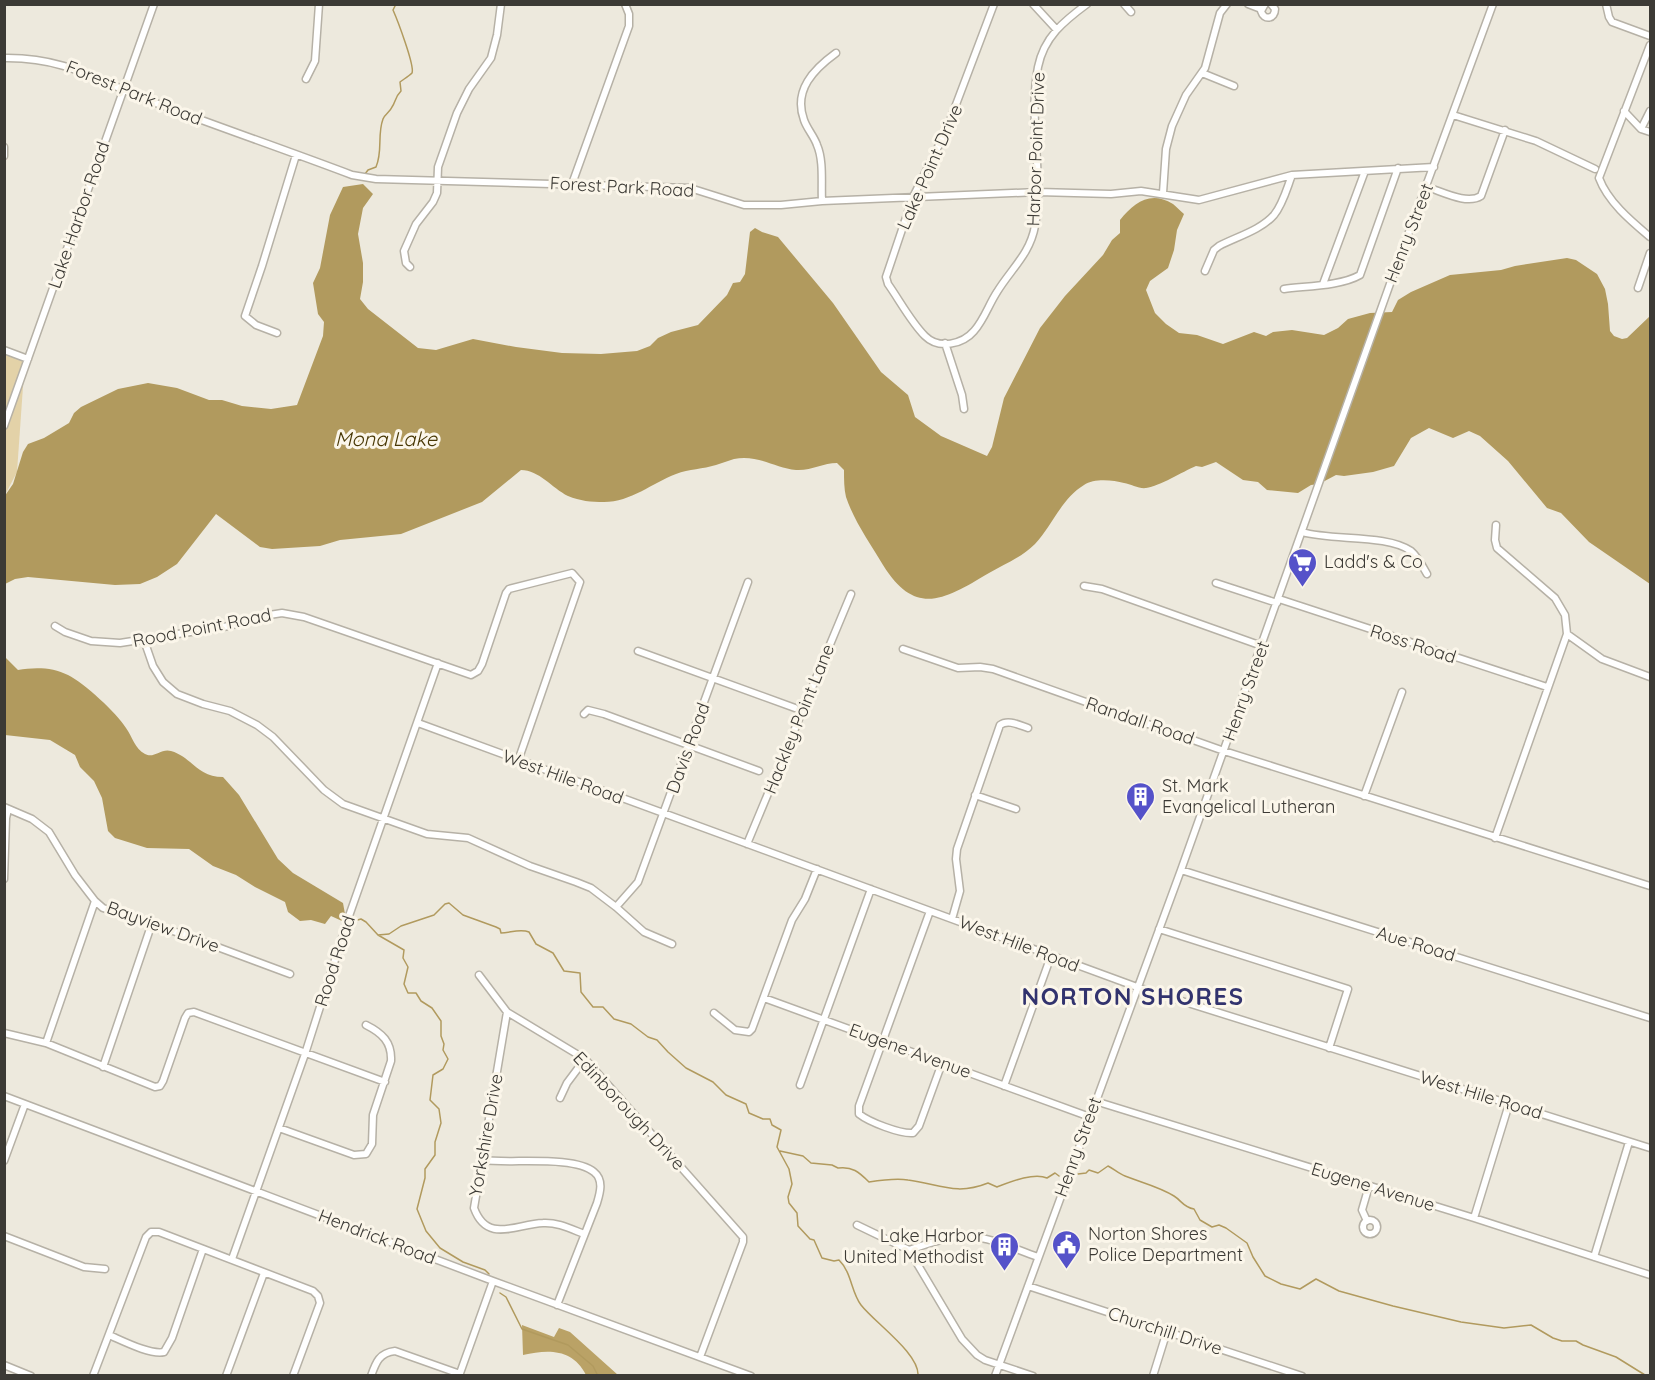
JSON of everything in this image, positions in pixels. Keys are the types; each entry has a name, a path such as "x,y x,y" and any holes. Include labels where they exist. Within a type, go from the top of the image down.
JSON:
{"street":[{"name":"Lake Harbor Road","path":"4,426 154,4"},
{"path":"306,79 315,61 319,4"},
{"path":"410,267 406,262 404,250 416,224 437,193 438,166 457,113 469,89 491,58 501,4"},
{"name":"Lake Point Drive","path":"945,343 925,336 888,284 886,277 913,197 946,131 994,4"},
{"path":"1033,4 1056,29 1087,4"},
{"path":"1124,4 1131,12"},
{"path":"1163,194 1166,149 1172,126 1186,95 1202,73 1220,13 1227,4"},
{"path":"1248,4 1263,7 1263,16 1267,18 1272,17 1275,9 1271,4"},
{"name":"Henry Street","path":"994,1376 1181,870 1391,280 1454,115 1493,4"},
{"path":"1606,4 1612,22 1650,36"},
{"path":"572,184 629,26 627,5"},
{"name":"Harbor Point Drive","path":"945,343 959,342 973,332 1003,283 1029,249 1035,227 1038,192 1035,141 1038,67 1043,51 1056,29"},
{"path":"1650,45 1599,178 1602,188 1650,237"},
{"path":"822,201 818,146 802,116 802,98 806,81 811,74 836,53"},
{"name":"Forest Park Road","path":"4,58 42,60 67,65 123,90 356,176 371,178 694,189 744,205 782,205 822,201 1038,192 1111,194 1141,191 1199,200 1292,175 1434,167"},
{"path":"1202,73 1234,86"},
{"path":"1624,111 1641,129 1650,132"},
{"path":"1641,129 1650,111"},
{"path":"1454,115 1536,141 1595,169"},
{"path":"1427,187 1465,199 1482,196 1505,130"},
{"path":"4,147 4,156"},
{"path":"277,333 256,325 245,316 297,154"},
{"path":"1284,289 1323,284 1360,275 1398,168"},
{"path":"1323,284 1365,171"},
{"path":"1205,271 1214,250 1260,226 1274,215 1284,198 1292,175"},
{"path":"1638,288 1650,253"},
{"path":"945,343 962,395 964,409"},
{"path":"4,350 28,359"},
{"path":"1495,838 1567,634 1565,615 1555,598 1497,548 1496,525"},
{"path":"1302,532 1321,537 1371,540 1404,548 1414,554 1427,574"},
{"name":"Rood Point Road","path":"54,626 91,641 107,644 229,626 282,613 304,617 471,675 478,671 482,664 509,589 572,573 580,582 518,761"},
{"name":"Davis Road","path":"616,907 636,887 748,582"},
{"name":"Ross Road","path":"1216,583 1547,687"},
{"path":"1084,586 1102,589 1262,646"},
{"name":"Hackley Point Lane","path":"747,844 851,594"},
{"path":"1567,634 1602,659 1650,677"},
{"path":"144,640 153,666 163,682 177,694 230,711 257,725 273,737 334,798 349,807 427,834 468,838 530,866 591,888 644,932 672,944"},
{"name":"Randall Road","path":"903,649 957,668 986,667 993,669 1224,751 1650,886"},
{"path":"638,651 795,708"},
{"name":"Rood Road","path":"232,1259 305,1054 349,916 438,663"},
{"path":"1364,796 1402,692"},
{"path":"584,714 588,710 604,714 759,771"},
{"path":"952,919 960,891 957,849 1000,725 1010,722 1028,728"},
{"name":"West Hile Road","path":"418,723 1137,987 1650,1149"},
{"path":"975,795 1016,808"},
{"path":"4,879 7,808"},
{"name":"Bayview Drive","path":"7,808 32,819 49,832 75,875 103,908 152,923 290,974"},
{"path":"714,1013 735,1030 749,1032 752,1029 792,920 805,899 817,869"},
{"name":"Aue Road","path":"1181,870 1650,1018"},
{"path":"800,1085 871,889"},
{"path":"46,1043 95,900"},
{"path":"930,911 859,1106 859,1114 865,1119 913,1133 919,1126 942,1063"},
{"path":"103,1067 152,923"},
{"path":"1159,929 1348,989 1329,1047"},
{"path":"1004,1086 1051,956"},
{"name":"Edinborough Drive","path":"479,975 507,1011 585,1059 744,1237 700,1358"},
{"name":"Eugene Avenue","path":"764,998 1089,1117"},
{"name":"Yorkshire Drive","path":"507,1011 474,1208 482,1223 491,1228 549,1223 584,1234"},
{"path":"4,1033 46,1043 155,1087 160,1086 188,1013 194,1012 385,1082"},
{"path":"279,1128 354,1155 366,1154 372,1144 373,1115 385,1082 392,1052 388,1041 379,1032 366,1025"},
{"path":"560,1098 567,1083 585,1059"},
{"name":"Hendrick Road","path":"4,1096 751,1376"},
{"name":"Eugene Avenue","path":"1095,1101 1650,1275"},
{"path":"4,1161 25,1104"},
{"path":"1474,1218 1509,1104"},
{"path":"1594,1257 1629,1142"},
{"path":"483,1160 570,1163 594,1172 600,1183 600,1191 557,1305"},
{"path":"1366,1221 1362,1210 1369,1186"},
{"path":"856,1225 909,1250 962,1339 977,1355 1033,1376"},
{"path":"93,1376 131,1273 146,1237 151,1232 159,1232 232,1259 318,1296 320,1304 293,1376"},
{"path":"4,1236 84,1267 105,1269"},
{"path":"909,1250 943,1239 966,1236 983,1238 1038,1257"},
{"path":"109,1335 151,1351 164,1352 172,1338 203,1249"},
{"path":"226,1376 264,1273"},
{"path":"371,1376 377,1360 385,1352 395,1351 459,1375 493,1281"},
{"name":"Churchill Drive","path":"1028,1286 1302,1376"},
{"path":"1154,1376 1167,1331"},
{"path":"4,1365 31,1376"}],"shaded area":[{"path":"5,351 25,358 17,472 5,495"},
{"path":"522,1325 554,1337 559,1328 570,1332 618,1375 586,1375 574,1360 559,1353 542,1352 523,1355"}],"water":[{"name":"Mona Lake","path":"363,184 373,194 363,208 358,234 363,263 360,299 368,309 418,348 436,350 473,339 562,353 601,354 637,351 650,346 658,338 671,332 698,325 727,295 733,283 740,282 745,274 750,232 755,228 778,237 833,303 881,372 908,395 915,417 941,436 987,456 992,447 1004,398 1040,328 1120,233 1120,220 1131,208 1143,200 1157,198 1165,200 1184,214 1177,230 1168,268 1150,281 1146,290 1155,313 1179,333 1197,335 1223,344 1254,332 1266,336 1273,332 1292,330 1324,335 1338,328 1348,319 1370,313 1392,312 1398,300 1450,275 1501,270 1567,258 1576,260 1597,274 1605,289 1610,331 1614,336 1627,338 1650,316 1650,584 1589,542 1561,513 1547,508 1508,461 1480,436 1469,431 1453,438 1429,428 1411,438 1394,466 1373,472 1336,475 1298,493 1267,490 1258,482 1243,480 1216,462 1202,467 1196,466 1146,488 1109,480 1088,483 1069,497 1041,537 1025,553 959,590 932,599 919,598 907,592 895,582 883,565 853,515 846,497 844,470 837,463 796,470 750,458 734,459 681,472 632,496 604,502 586,501 568,496 540,476 521,470 482,502 401,534 340,540 320,546 272,549 260,547 216,514 177,564 157,577 140,584 115,585 28,577 15,579 5,584 4,497 13,484 23,452 28,444 44,438 69,423 74,413 81,407 118,389 148,383 177,388 209,400 222,400 242,406 271,409 297,405 323,336 324,322 318,314 313,283 320,268 330,215 343,187"},
{"path":"5,657 18,670 50,669 75,679 108,707 126,728 136,746 145,754 171,751 207,774 223,777 239,795 278,859 293,873 343,903 345,914 342,921 331,916 325,924 311,920 300,921 288,912 285,902 236,875 213,866 189,849 147,848 115,838 108,831 102,798 94,781 80,767 75,755 50,740 5,735"}],"waterway":[{"path":"365,174 376,167 381,125 401,91 400,82 412,73 402,32 393,10 396,4"},
{"path":"378,935 389,934 401,926 434,915 449,903 463,915 496,927 501,933 529,932 536,944 553,953 564,971 580,973 581,992 593,1007 603,1007 614,1019 631,1024 648,1037 657,1040 686,1068 713,1082 726,1095 746,1104 749,1113 763,1119 770,1119 772,1125 781,1130 777,1147 789,1169 792,1184 788,1197 789,1203 797,1213 798,1226 810,1239 814,1240 822,1258 839,1260 861,1305 905,1349 917,1367 918,1376"},
{"path":"354,921 361,919 378,935 404,950 403,958 408,967 404,984 408,993 416,993 421,1001 432,1008 441,1021 443,1050 448,1059 443,1069 433,1075 430,1100 439,1109 441,1123 435,1142 435,1155 425,1169 417,1209 426,1231 440,1248 489,1274"},
{"path":"780,1151 803,1156 811,1163 851,1169 869,1182 903,1179 948,1188 966,1189 988,1183 997,1187 1029,1177 1047,1178 1055,1173 1059,1176"},
{"path":"1078,1174 1089,1170 1098,1173 1108,1166 1123,1175 1168,1193 1194,1209 1200,1220 1212,1227 1219,1225 1226,1228 1247,1243 1265,1276 1281,1284 1300,1289 1316,1279 1339,1291 1461,1322 1504,1328 1531,1325 1553,1338 1562,1341 1576,1341 1616,1357 1645,1375 1650,1375"},
{"path":"500,1293 506,1297 522,1329 568,1345 593,1366 598,1376"}],"place":[{"name":"Ladd's & Co","path":"1303,588"},
{"name":"St. Mark Evangelical Lutheran","path":"1141,822"},
{"name":"Norton Shores Police Department","path":"1067,1270"},
{"name":"Lake Harbor United Methodist","path":"1005,1272"}],"district":[{"name":"NORTON SHORES","path":"1133,997"}]}
